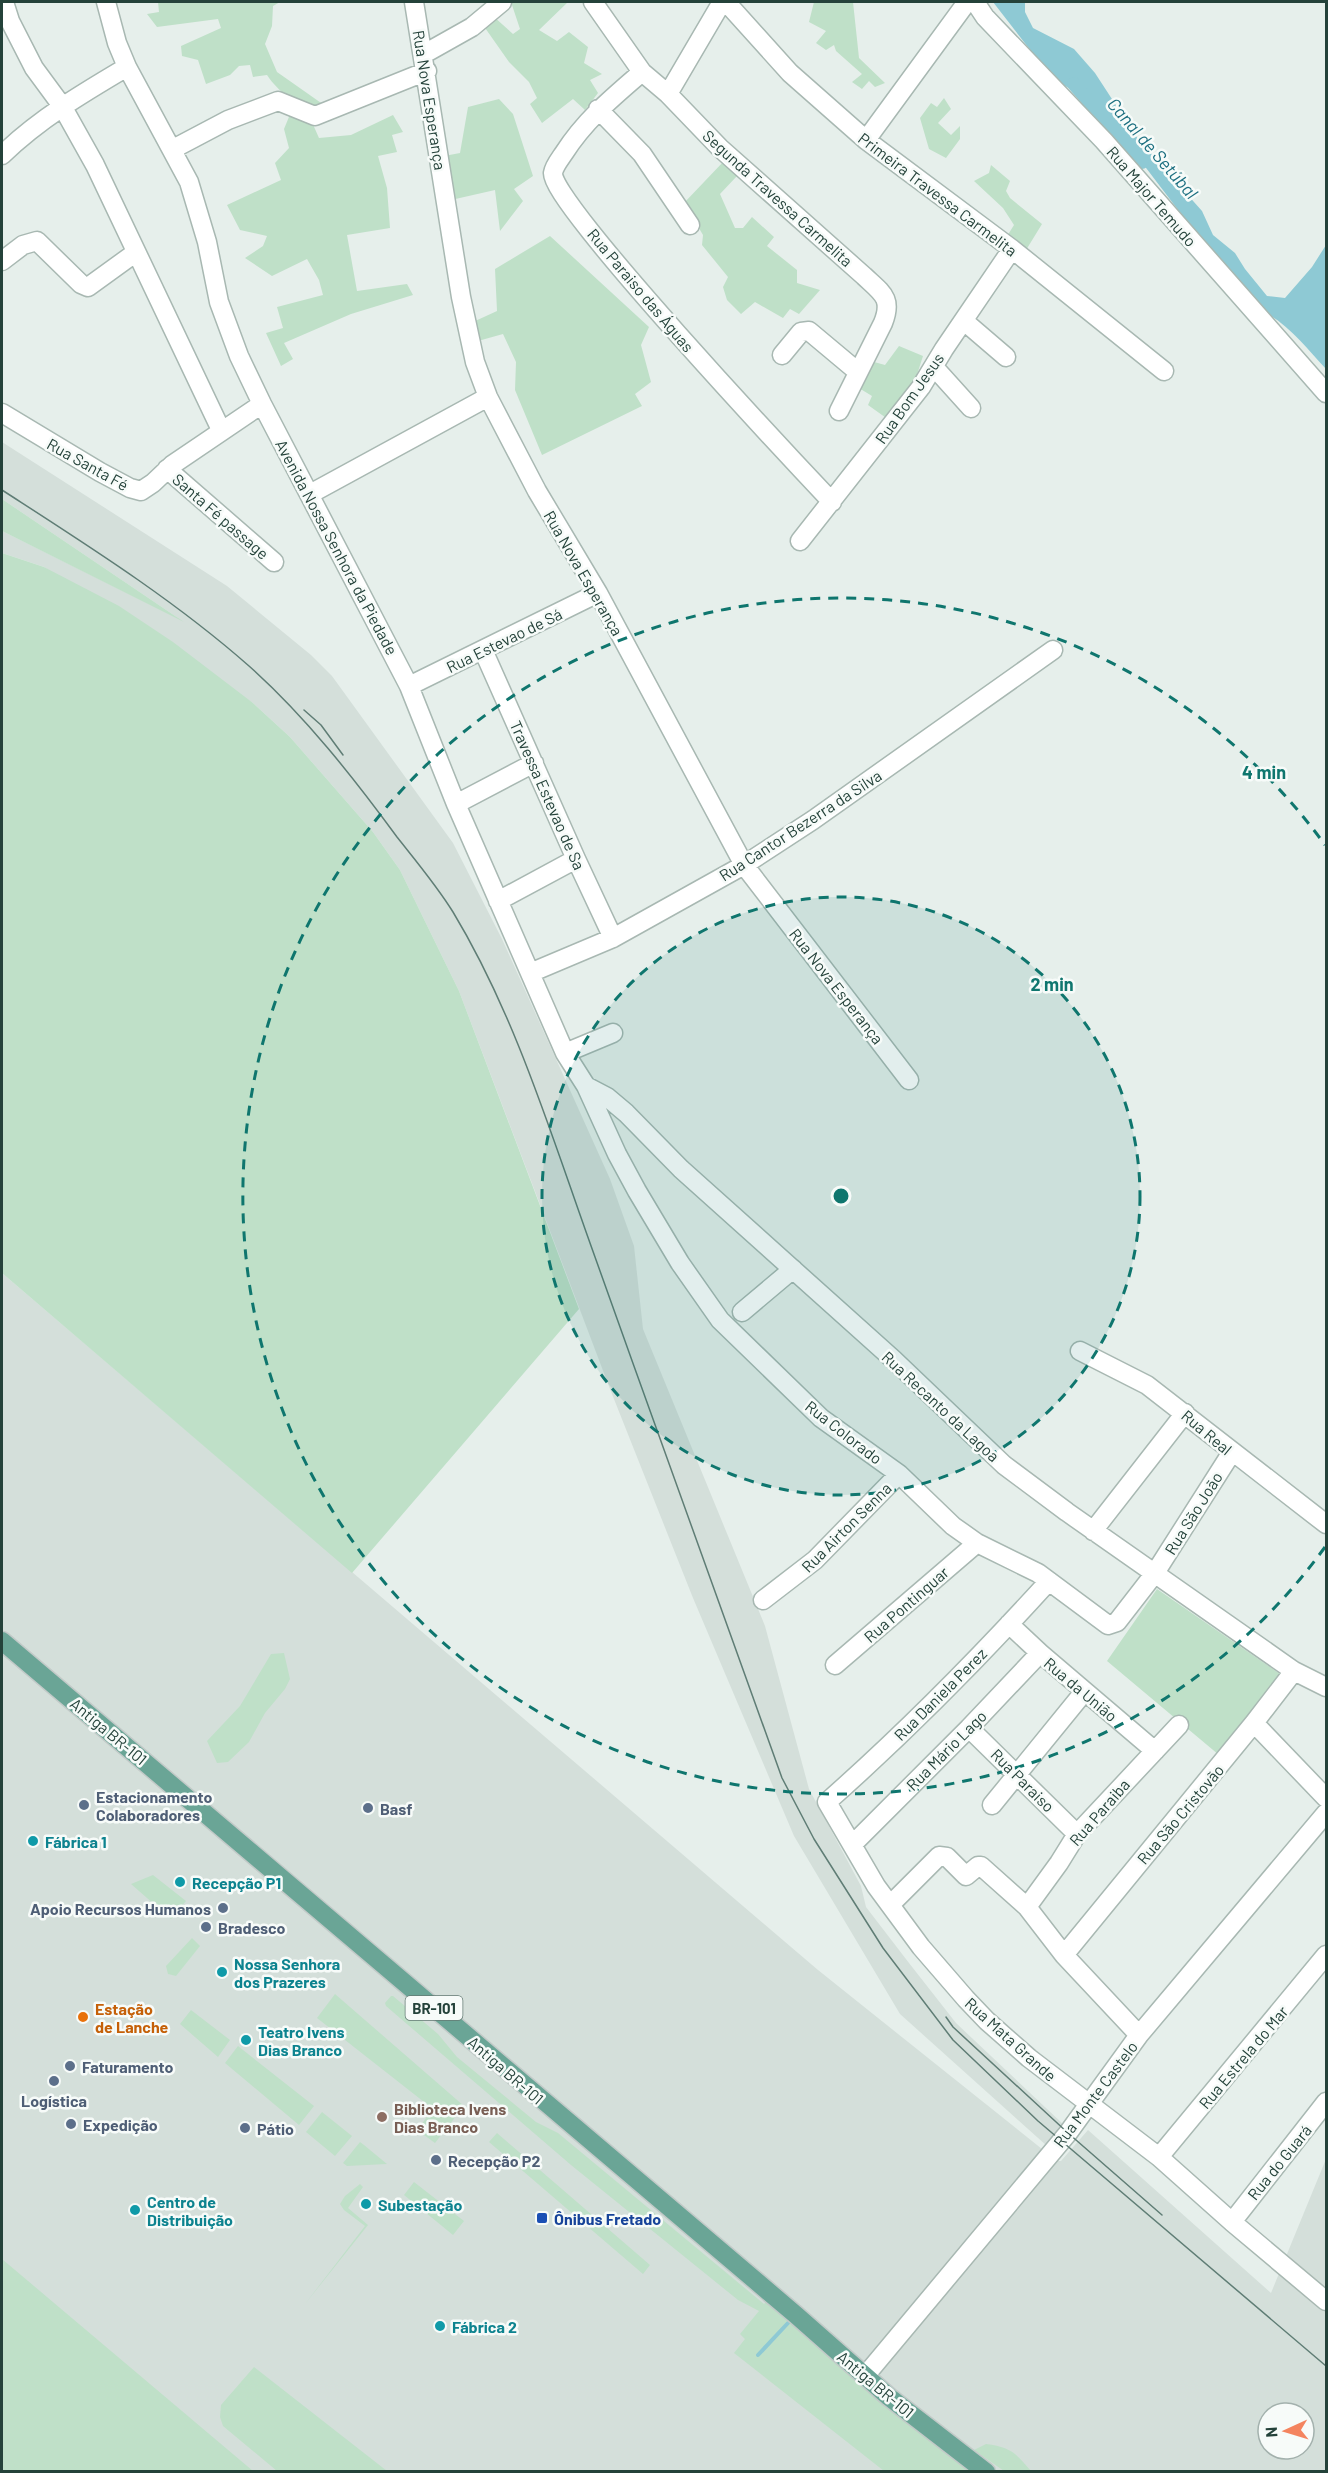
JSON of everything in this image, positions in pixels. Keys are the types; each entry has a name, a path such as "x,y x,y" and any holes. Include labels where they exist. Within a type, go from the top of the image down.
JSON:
{"main road":[{"name":"Antiga BR-101","path":"2,1641 865,2376 986,2472"}],"street":[{"path":"4,2 10,21 34,68 62,106 95,165 221,430"},
{"name":"Avenida Nossa Senhora da Piedade","path":"106,2 115,37 127,67 172,149 198,207 219,302 228,331 261,404 409,686 456,804 565,1053 586,1086"},
{"name":"Rua Nova Esperança","path":"414,2 426,62 461,297 475,362 488,397 537,491 598,593 744,865 909,1080"},
{"path":"172,149 228,120 278,101 315,116 426,62 502,2"},
{"name":"Segunda Travessa Carmelita","path":"593,2 642,72 668,94 720,148 864,276 886,299 888,308 883,323 839,411"},
{"path":"668,94 724,2"},
{"name":"Primeira Travessa Carmelita","path":"724,2 796,79 866,140 1012,249 1164,371"},
{"path":"866,140 967,2"},
{"name":"Rua Major Temudo","path":"975,2 996,29 1104,141 1326,393"},
{"path":"2,154 24,134 62,106 127,67"},
{"name":"Rua Paraiso das Águas","path":"642,72 598,110 575,136 557,164 553,173 554,181 572,208 695,354 832,502"},
{"path":"598,110 642,154 690,225"},
{"path":"2,261 23,245 37,242 83,286 88,287 135,253"},
{"name":"Rua Bom Jesus","path":"800,541 921,387 1012,249"},
{"path":"964,321 1006,357"},
{"path":"782,355 801,332 809,331 858,372"},
{"path":"934,367 971,408"},
{"path":"310,494 488,397"},
{"name":"Rua Santa Fé","path":"2,413 134,490 141,491 167,469 261,404"},
{"name":"Santa Fé passage","path":"167,469 274,562"},
{"name":"Rua Estevao de Sá","path":"409,686 598,593"},
{"name":"Travessa Estevao de Sa","path":"483,650 576,859 614,938"},
{"name":"Rua Cantor Bezerra da Silva","path":"530,973 614,938 744,865 823,813 1053,650"},
{"path":"456,804 534,763"},
{"path":"498,901 576,859"},
{"path":"565,1053 613,1033"},
{"name":"Rua Recanto da Lagoa","path":"586,1086 607,1097 618,1106 681,1169 894,1360 996,1458 1094,1531 1294,1671 1326,1687"},
{"name":"Rua Colorado","path":"586,1086 617,1154 637,1191 711,1310 822,1418 899,1474 953,1526 977,1542 1038,1573 1108,1625 1117,1622 1155,1573"},
{"path":"742,1312 793,1269"},
{"name":"Rua Real","path":"1080,1351 1147,1385 1326,1524"},
{"path":"1094,1531 1185,1413"},
{"name":"Rua São João","path":"1155,1573 1232,1452"},
{"name":"Rua Airton Senna","path":"763,1600 816,1560 899,1474"},
{"name":"Rua Pontinguar","path":"836,1665 977,1542"},
{"name":"Rua Daniela Perez","path":"827,1802 884,1751 1049,1581"},
{"name":"Rua da União","path":"1009,1624 1084,1692 1155,1751"},
{"name":"Rua Mário Lago","path":"852,1845 1040,1653"},
{"name":"Rua São Cristovão","path":"1064,1955 1294,1671"},
{"path":"992,1804 1084,1692"},
{"path":"1254,1723 1326,1798"},
{"name":"Rua Paraiba","path":"1027,1907 1059,1863 1077,1833 1179,1725"},
{"name":"Rua Paraiso","path":"969,1728 1077,1833"},
{"name":"Rua Mata Grande","path":"827,1802 890,1905 921,1947 980,2014 1029,2058 1159,2157 1326,2301"},
{"name":"Rua Monte Castelo","path":"865,2376 1068,2133 1139,2035 1326,1813"},
{"path":"890,1905 939,1856 943,1855 966,1876 981,1866 1027,1907 1064,1955 1139,2035"},
{"name":"Rua Estrela do Mar","path":"1159,2157 1326,1955"},
{"name":"Rua do Guará","path":"1232,2222 1325,2108"}],"shaded area":[{"path":"2,442 227,586 311,655 332,676 453,843 502,939 610,1179 634,1246 643,1329 765,1626 809,1789 861,1886 866,1907 956,2023 1064,2125 1047,2146 900,2014 794,1836 693,1598 610,1389 459,991 400,870 373,832 290,737 253,703 44,567 2,553 2,531 178,618 2,499"},
{"path":"2,1273 818,1970 1057,2161 1061,2161 1088,2130 1271,2293 1326,2159 1326,2471 223,2471 2,2282"}],"green space":[{"path":"158,2 280,2 273,6 272,26 265,44 277,72 324,105 315,110 294,100 282,92 267,75 253,77 250,65 239,66 230,75 206,84 198,60 182,56 181,46 221,28 218,19 157,27 147,14 159,12"},
{"path":"511,2 568,2 539,30 557,41 569,32 588,47 584,63 602,74 590,80 598,93 585,110 573,99 542,123 530,104 537,98 529,82 509,62 483,25 493,16 513,34 520,29"},
{"path":"814,2 853,2 859,58 885,83 875,87 869,81 862,89 852,82 862,74 836,51 834,45 826,50 816,43 826,31 809,22"},
{"path":"944,98 951,109 938,123 951,135 960,126 960,139 946,158 929,149 920,118 931,103 937,107"},
{"path":"499,99 513,114 533,176 514,189 523,201 500,231 495,190 451,200 444,156 460,153 468,107"},
{"path":"291,112 311,120 319,138 351,135 393,115 403,132 392,135 397,152 378,156 387,188 390,228 347,235 357,291 407,284 413,295 351,314 284,343 293,359 281,366 266,333 283,328 277,307 323,295 319,280 307,259 272,276 245,258 263,246 267,236 240,230 227,205 281,180 275,163 289,148 284,129"},
{"path":"724,161 737,176 720,194 735,228 743,228 752,217 774,237 767,246 797,270 797,283 820,290 799,314 790,309 783,318 755,302 741,314 727,300 723,287 728,277 702,245 703,235 684,203"},
{"path":"991,165 1010,181 1006,191 1010,198 1042,224 1023,255 1004,241 1014,225 1003,208 974,181 989,173"},
{"path":"550,236 649,327 641,345 651,382 635,394 642,406 542,455 515,390 516,362 503,334 478,341 473,322 497,311 495,269"},
{"path":"899,346 923,356 913,387 889,420 868,405 872,396 854,385 867,360 885,365"},
{"path":"2,499 184,622 2,531"},
{"path":"2,553 44,567 119,606 173,642 253,703 290,737 373,832 400,870 459,991 579,1309 352,1573 2,1273"},
{"path":"1157,1589 1280,1674 1219,1755 1107,1661"},
{"path":"284,1653 290,1679 285,1689 265,1713 249,1742 228,1762 217,1763 207,1741 240,1706 271,1654"},
{"path":"153,1875 186,1901 171,1919 131,1884"},
{"path":"192,1938 200,1946 176,1976 168,1974 166,1966"},
{"path":"335,1994 464,2106 435,2143 417,2130 433,2109 317,2018"},
{"path":"391,1996 438,2034 457,2057 536,2122 558,2133 764,2304 772,2295 985,2471 884,2471 734,2353 745,2339 740,2334 759,2311 738,2300 571,2165 386,2006 385,2003"},
{"path":"191,2010 230,2040 218,2057 180,2024"},
{"path":"238,2046 314,2106 299,2125 225,2063"},
{"path":"322,2112 352,2136 335,2156 306,2132"},
{"path":"497,2133 650,2265 643,2274 489,2142"},
{"path":"360,2142 387,2164 347,2166 343,2163"},
{"path":"414,2182 464,2221 453,2235 404,2195"},
{"path":"360,2184 363,2187 348,2208 368,2225 305,2304 365,2226 344,2210 340,2204 345,2196"},
{"path":"2,2259 253,2471 2,2471"},
{"path":"254,2367 387,2471 277,2471 223,2426 220,2417 221,2405"},
{"path":"986,2444 1012,2452 1031,2471 1004,2471 974,2450"}],"water":[{"path":"993,2 1025,2 1025,12 1033,28 1074,49 1095,73 1138,139 1202,211 1213,235 1235,253 1267,296 1285,298 1312,267 1326,245 1326,369 1291,332 1266,313 1185,219 1098,105 1060,83 1038,60"}],"waterway":[{"name":"Canal de Setúbal","path":"1074,84 1142,162"},
{"path":"758,2355 788,2323"}],"tram line":[{"path":"2,490 160,595 220,641 270,685 328,748 440,893 476,952 515,1037 782,1778 814,1839 883,1948 953,2040 1038,2121 1326,2366"},
{"path":"304,710 321,725 343,755"},
{"path":"946,2017 953,2027 1068,2133 1162,2215"}],"place":[{"name":"Estacionamento Colaboradores","path":"84,1805"},
{"name":"Basf","path":"368,1808"},
{"name":"Fábrica 1","path":"33,1841"},
{"name":"Recepção P1","path":"180,1882"},
{"name":"Apoio Recursos Humanos","path":"223,1908"},
{"name":"Bradesco","path":"206,1927"},
{"name":"Nossa Senhora dos Prazeres","path":"222,1972"},
{"name":"Estação de Lanche","path":"83,2017"},
{"name":"Teatro Ivens Dias Branco","path":"246,2040"},
{"name":"Faturamento","path":"70,2066"},
{"name":"Logística","path":"54,2081"},
{"name":"Biblioteca Ivens Dias Branco","path":"382,2117"},
{"name":"Expedição","path":"71,2124"},
{"name":"Pátio","path":"245,2128"},
{"name":"Recepção P2","path":"436,2160"},
{"name":"Subestação","path":"366,2204"},
{"name":"Centro de Distribuição","path":"135,2210"},
{"name":"Ônibus Fretado","path":"542,2218"},
{"name":"Fábrica 2","path":"440,2326"}]}
